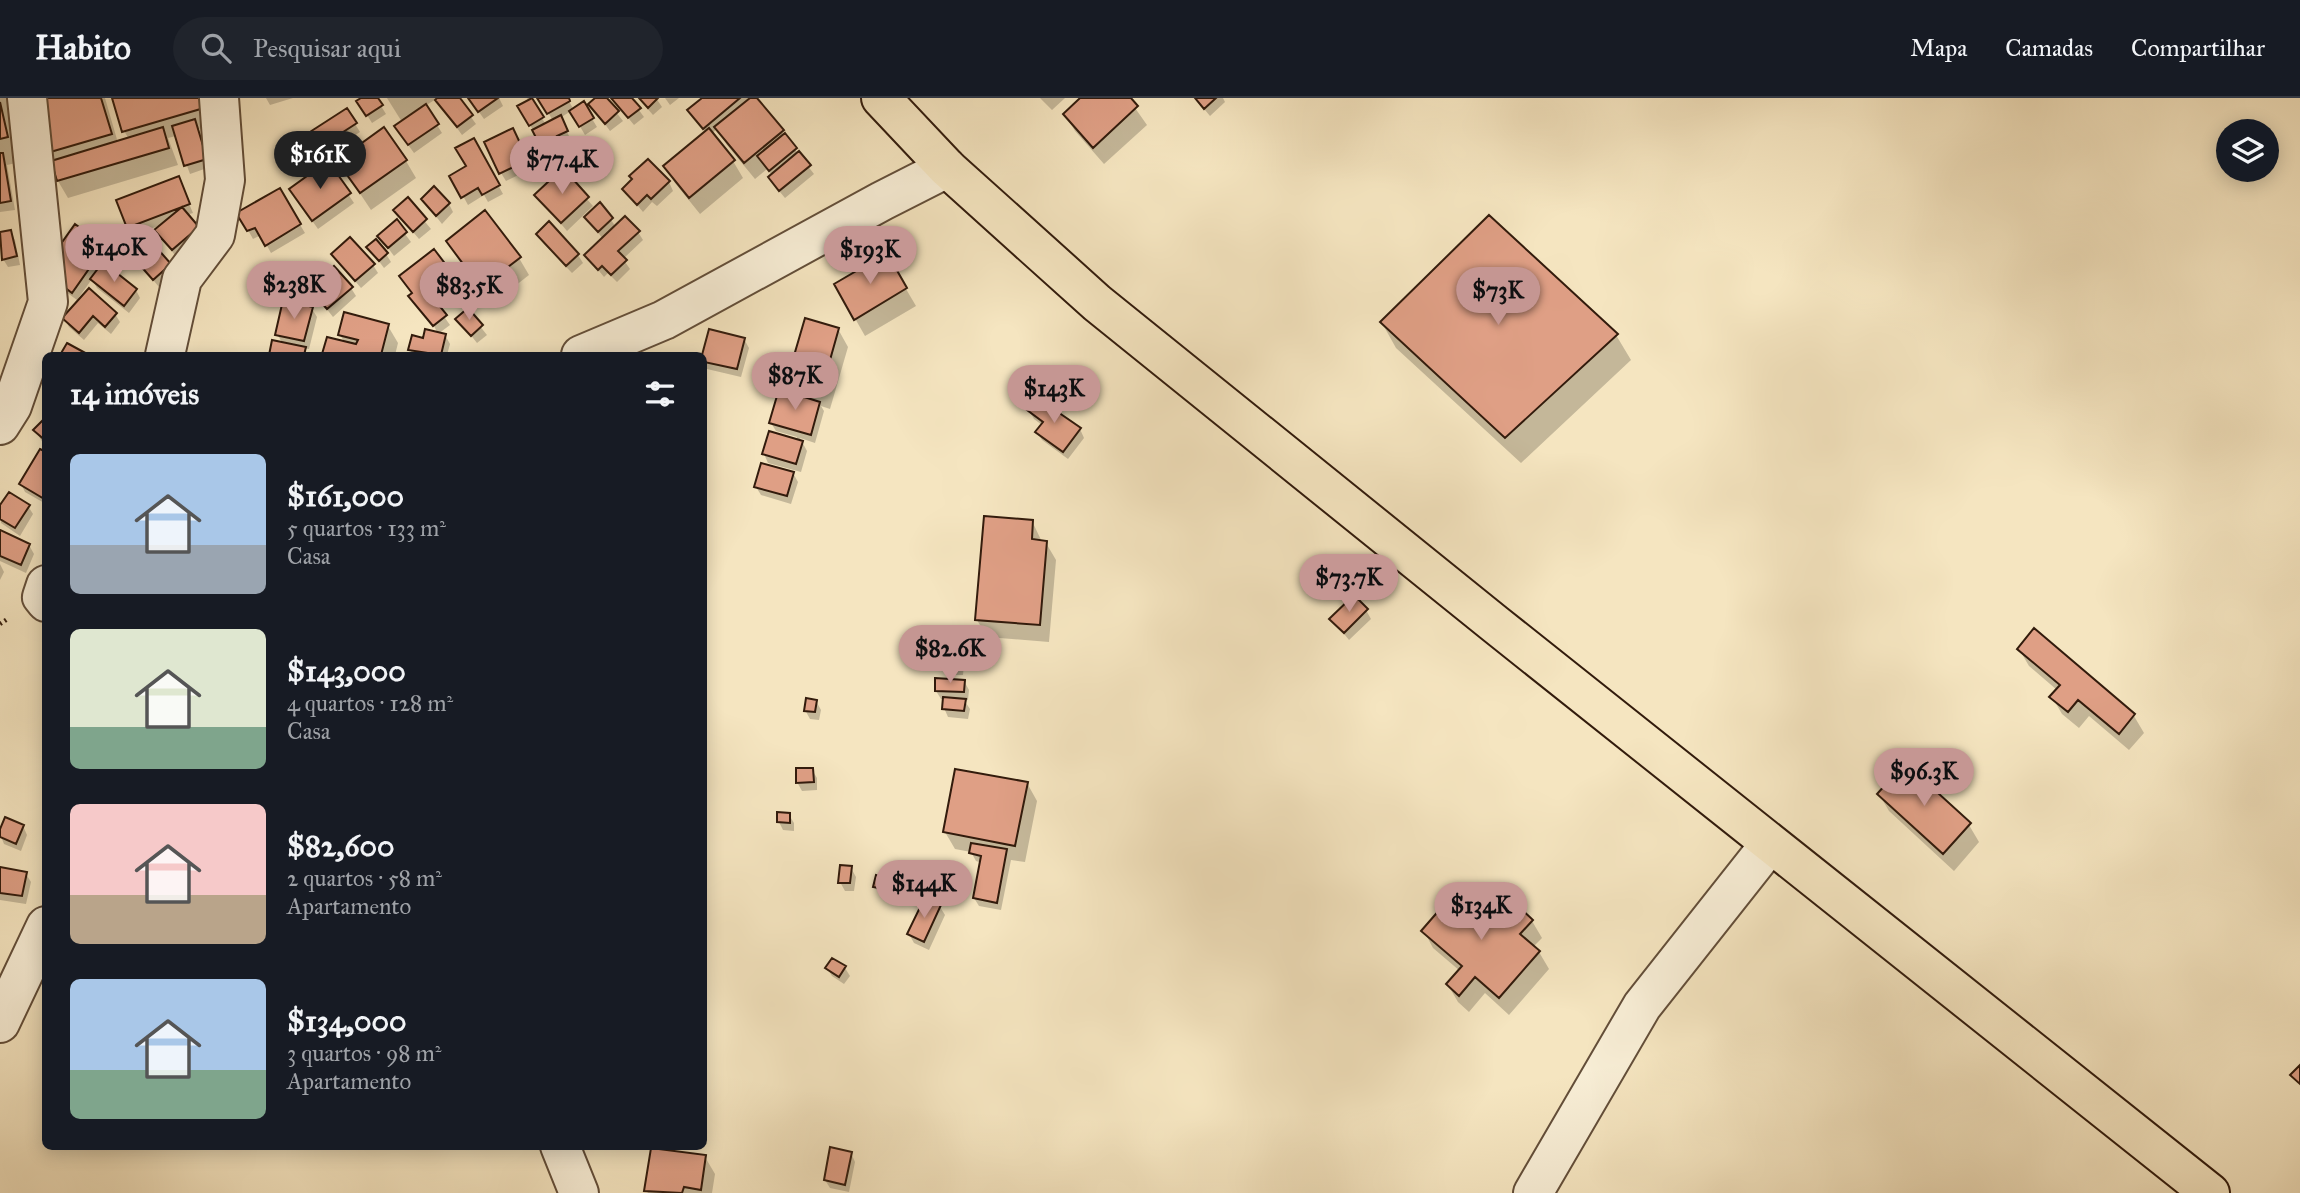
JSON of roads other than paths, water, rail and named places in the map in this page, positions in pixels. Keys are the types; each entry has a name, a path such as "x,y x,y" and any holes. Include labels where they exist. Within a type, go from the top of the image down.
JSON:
{"main road":[{"path":"881,98 947,168 1097,303 1770,844 2210,1193"}],"street":[{"path":"0,425 12,406 48,302 27,98"},
{"path":"166,352 182,279 215,236 225,180 219,98"},
{"path":"595,352 661,338 870,207 947,168"},
{"path":"1533,1193 1642,1006 1770,844"},
{"path":"0,1023 42,934"},
{"path":"563,1150 579,1193"}]}
